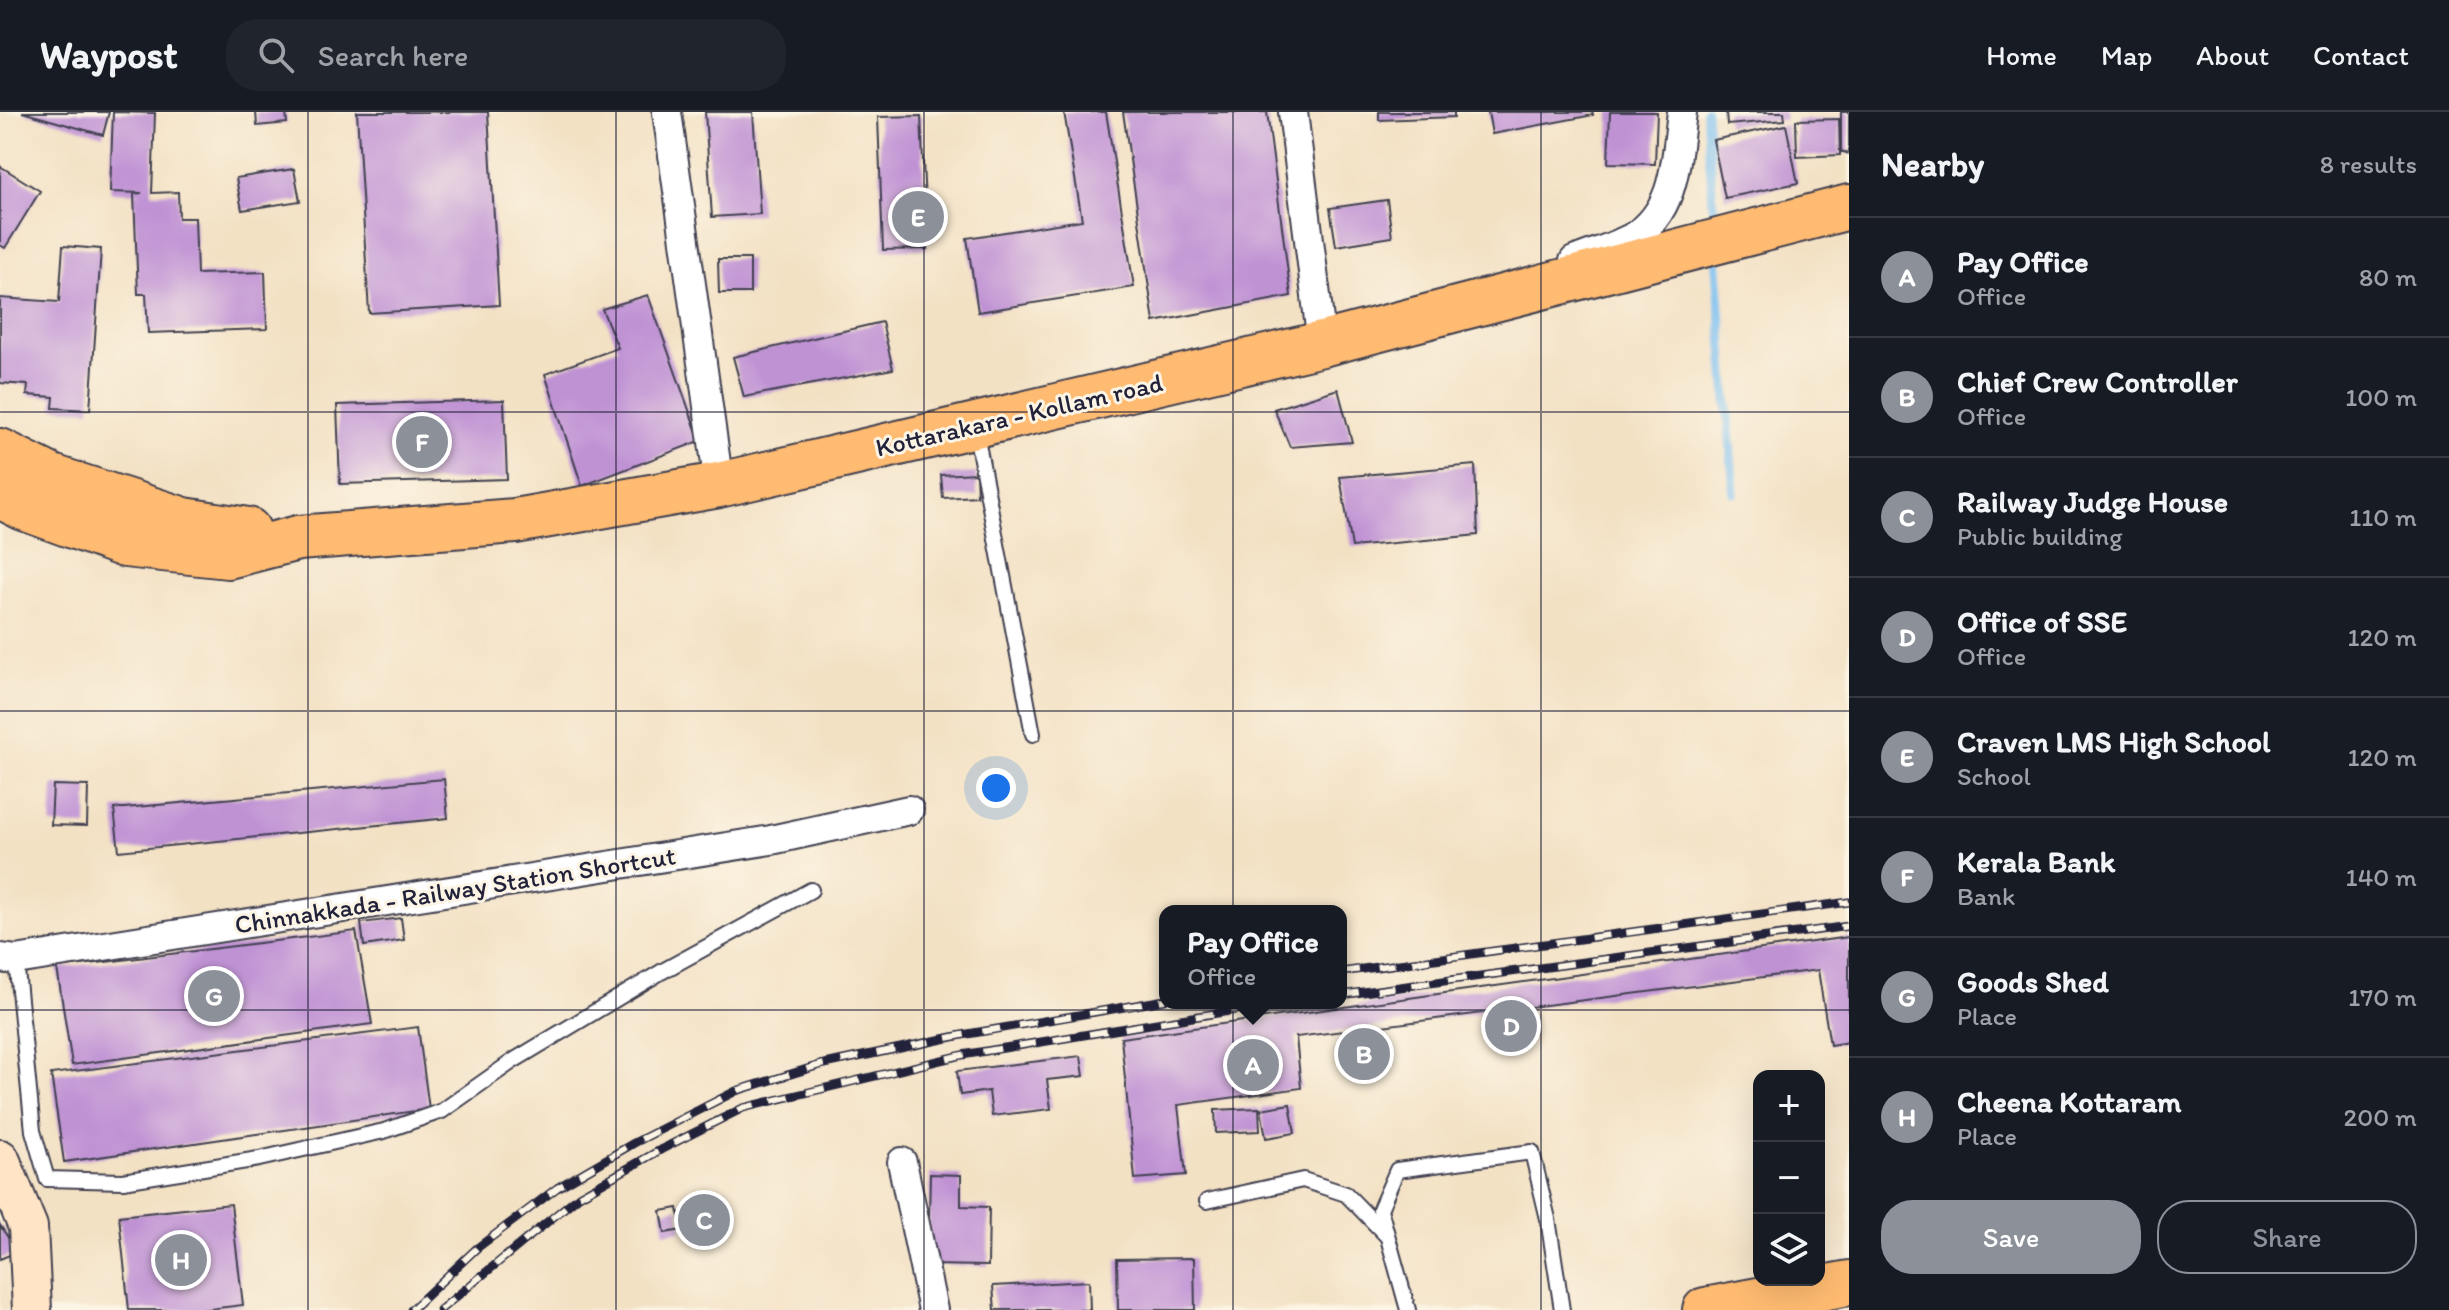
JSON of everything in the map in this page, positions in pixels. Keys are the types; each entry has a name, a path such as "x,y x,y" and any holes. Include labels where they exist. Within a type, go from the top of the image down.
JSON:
{"main road":[{"name":"Kottarakara - Kollam road","path":"298,538 515,521 719,485 1322,344 1849,207"},
{"path":"0,451 52,477 184,520 298,538"},
{"path":"0,496 24,508 125,545 228,556 298,538"},
{"path":"0,1159 28,1227 32,1310"},
{"path":"1705,1310 1849,1283"}],"street":[{"path":"667,112 719,485"},
{"path":"1293,112 1322,344"},
{"path":"1530,290 1549,271 1634,236 1656,217 1667,198 1674,175 1682,112"},
{"name":"Chinnakkada - Railway Station Shortcut","path":"8,959 771,840 909,810"},
{"path":"902,1162 933,1310"}],"lane":[{"path":"975,425 1033,734"},
{"path":"8,959 33,1131 47,1179 123,1181 286,1153 384,1131 442,1111 513,1061 648,980 811,890"},
{"path":"1408,1310 1380,1209 1397,1170 1532,1152 1548,1219 1562,1310"},
{"path":"1207,1201 1303,1180 1346,1194 1389,1238"}],"building":[{"path":"22,112 109,112 103,135"},
{"path":"113,112 155,113 152,193 178,192 179,218 195,218 197,274 265,272 267,329 148,333 146,294 138,294 134,194 142,193 110,192"},
{"path":"256,112 286,112 287,123 257,126"},
{"path":"357,112 488,112 499,305 369,313"},
{"path":"705,112 753,112 760,214 712,217"},
{"path":"1064,112 1106,112 1134,287 978,312 967,238 1082,220"},
{"path":"1123,112 1267,112 1291,296 1154,322"},
{"path":"1379,112 1454,112 1454,117 1379,120"},
{"path":"1488,112 1592,112 1593,115 1492,134"},
{"path":"1610,112 1657,112 1655,164 1608,163"},
{"path":"1726,112 1784,112 1785,120 1727,125"},
{"path":"1841,112 1849,112 1849,154 1841,151"},
{"path":"921,116 927,249 883,250 878,117"},
{"path":"1839,119 1840,155 1797,157 1796,120"},
{"path":"1786,125 1798,183 1725,198 1713,140"},
{"path":"0,166 40,191 5,248 0,245"},
{"path":"294,169 300,201 242,210 236,178"},
{"path":"1387,200 1392,237 1336,246 1330,208"},
{"path":"63,246 101,249 90,410 53,408 54,397 27,395 28,385 0,383 0,298 59,302"},
{"path":"718,259 750,259 750,293 719,293"},
{"path":"648,295 700,441 582,486 545,374 618,348 602,309"},
{"path":"882,322 893,369 744,397 733,357"},
{"path":"1338,389 1352,442 1290,447 1274,409"},
{"path":"504,400 507,479 340,484 337,405"},
{"path":"1475,465 1478,535 1352,547 1340,477"},
{"path":"976,473 977,496 943,498 941,475"},
{"path":"444,779 448,818 119,851 114,809"},
{"path":"53,785 88,786 87,826 51,825"},
{"path":"401,918 404,940 364,946 361,923"},
{"path":"356,931 372,1024 72,1065 57,968"},
{"path":"1849,937 1849,1042 1830,1045 1818,970 1296,1037 1301,1088 1178,1105 1186,1175 1135,1179 1121,1038"},
{"path":"418,1027 429,1109 64,1162 51,1074"},
{"path":"1081,1056 1084,1076 1047,1080 1051,1109 992,1116 989,1091 960,1095 957,1071"},
{"path":"1290,1104 1295,1133 1266,1138 1261,1109"},
{"path":"1259,1108 1260,1131 1216,1133 1215,1110"},
{"path":"930,1174 961,1175 961,1206 989,1207 988,1266 928,1265"},
{"path":"231,1204 243,1305 201,1310 129,1310 119,1216"},
{"path":"678,1208 682,1230 665,1233 661,1211"},
{"path":"0,1225 17,1252 0,1259"},
{"path":"1194,1258 1195,1310 1118,1310 1117,1259"},
{"path":"1089,1281 1090,1310 995,1310 993,1286"}],"waterway":[{"path":"1706,112 1715,228"},
{"path":"1716,255 1734,493"}],"railway":[{"path":"1347,971 1849,902"},
{"path":"1347,994 1849,926"},
{"path":"411,1310 477,1248 557,1188 634,1143 736,1091 820,1065 962,1035 1159,1001"},
{"path":"440,1310 579,1196 743,1108 962,1055 1242,1009"}],"place":[{"name":"Craven LMS High School","path":"918,217"},
{"name":"Kerala Bank","path":"422,442"},
{"name":"Goods Shed","path":"214,996"},
{"name":"Office of SSE","path":"1511,1026"},
{"name":"Chief Crew Controller","path":"1364,1054"},
{"name":"Pay Office","path":"1253,1065"},
{"name":"Railway Judge House","path":"704,1220"},
{"name":"Cheena Kottaram","path":"181,1260"}]}
